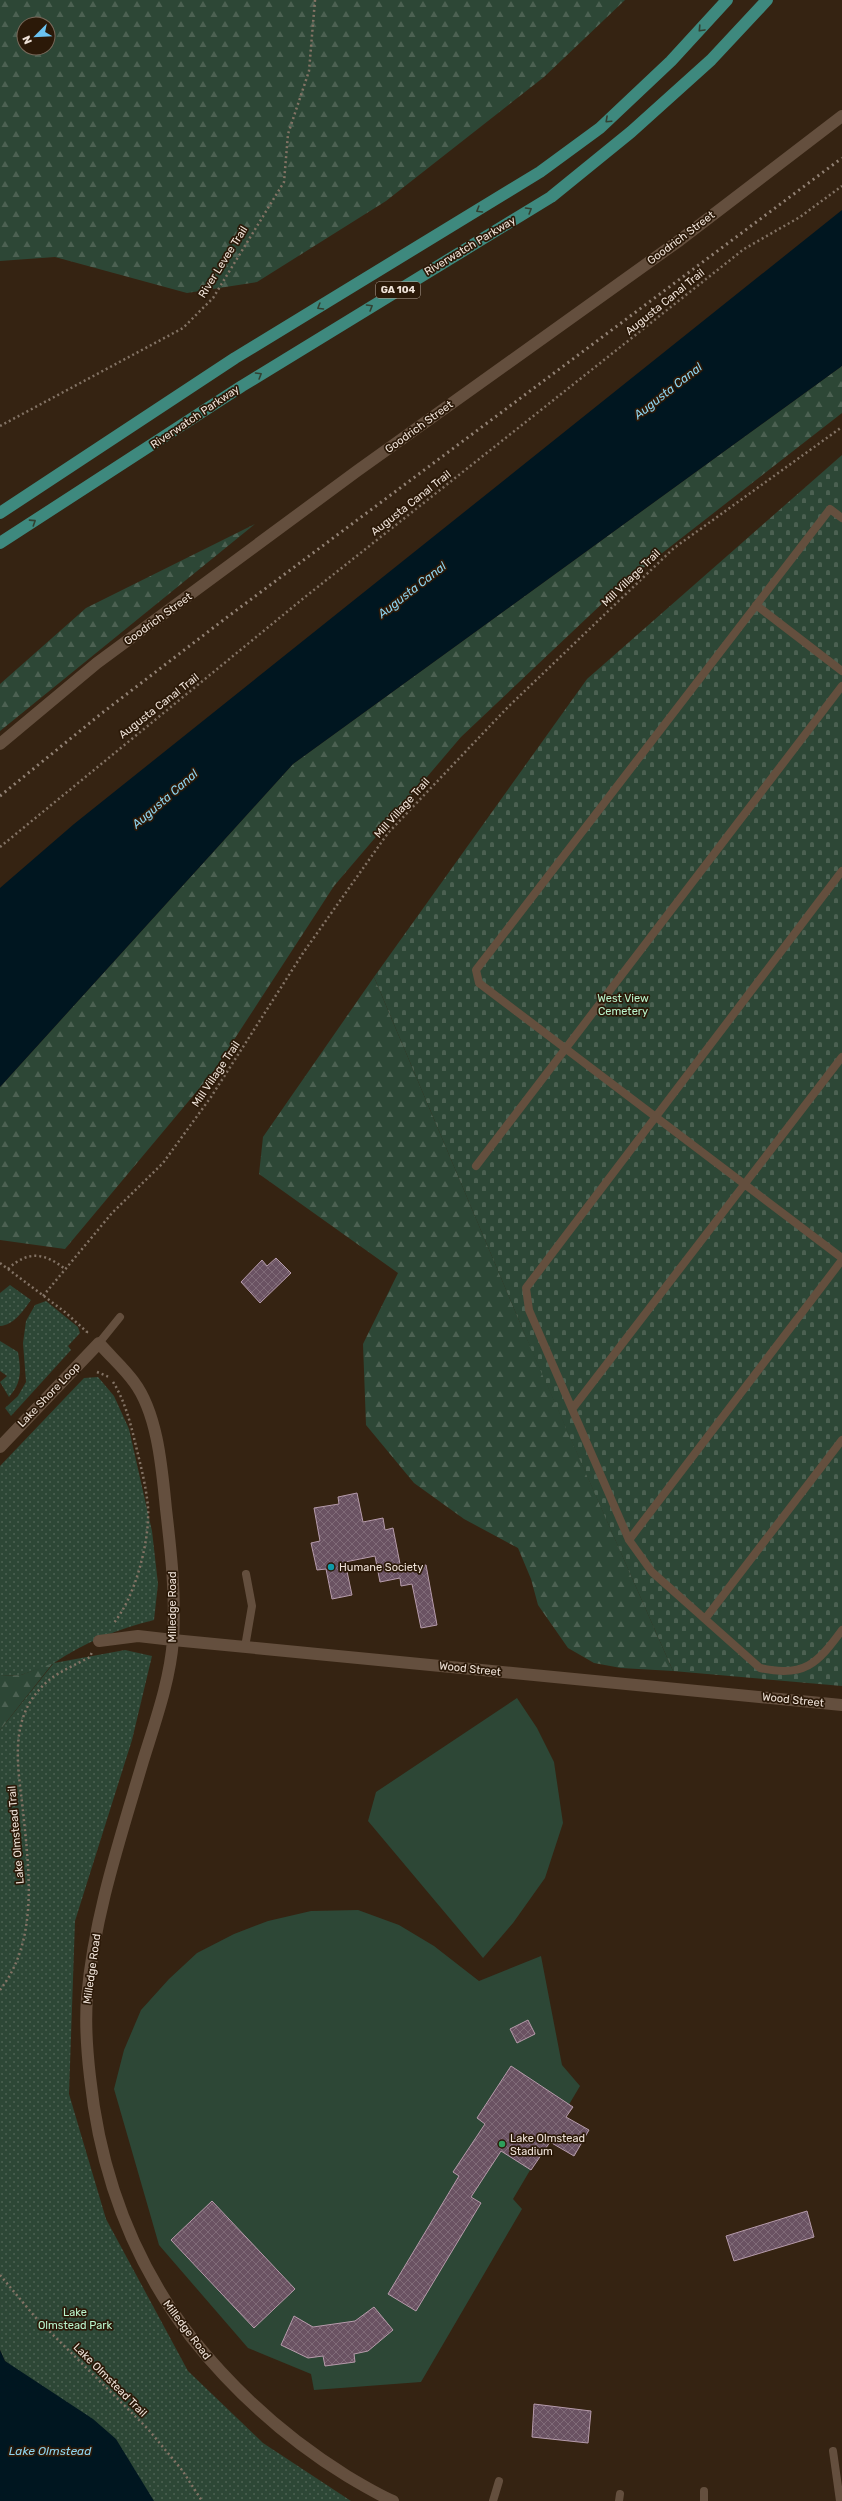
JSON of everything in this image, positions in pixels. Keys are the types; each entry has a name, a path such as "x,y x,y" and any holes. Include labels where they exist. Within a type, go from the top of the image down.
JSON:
{"main road":[{"name":"GA 104","path":"0,513 235,358 540,172 600,128 671,61 727,0"},
{"name":"Riverwatch Parkway","path":"0,543 242,386 551,197 631,132 711,60 767,0"}],"street":[{"name":"Goodrich Street","path":"0,744 97,663 370,462 680,240 842,116"},
{"name":"Lake Shore Loop","path":"0,1446 99,1343"},
{"name":"Milledge Road","path":"99,1343 135,1383 144,1401 159,1449 171,1555 173,1640 165,1689 111,1865 92,1951 86,2002 88,2058 95,2121 109,2179 132,2243 168,2307 207,2357 256,2408 312,2455 380,2496 393,2501"},
{"name":"Wood Street","path":"98,1641 138,1636 842,1705"}],"lane":[{"path":"630,1540 842,1259 479,983 476,970 830,509 842,518"},
{"path":"756,605 842,671"},
{"path":"476,1166 842,686"},
{"path":"842,871 526,1288 529,1310 630,1540 652,1572 760,1668 781,1673 804,1669 830,1647 842,1630"},
{"path":"573,1408 743,1183 842,1056"},
{"path":"99,1343 120,1317"},
{"path":"705,1619 842,1440"},
{"path":"244,1647 252,1606 246,1574"},
{"path":"833,2451 840,2501"},
{"path":"493,2501 499,2481"},
{"path":"704,2491 704,2501"}],"path":[{"name":"River Levee Trail","path":"0,426 183,328 213,298 284,182 288,134 309,71 315,0"},
{"name":"Augusta Canal Trail","path":"0,847 305,597 744,250 800,217 842,186"},
{"name":"Mill Village Trail","path":"43,1296 112,1213 163,1163 203,1109 303,953 388,833 508,707 674,548 842,427"},
{"path":"8,1269 17,1260 32,1256 50,1259 65,1269"},
{"path":"0,1263 87,1332 82,1338"},
{"path":"97,1372 109,1377 119,1392 136,1447 148,1508 142,1561 133,1589 118,1619 98,1641"},
{"name":"Lake Olmstead Trail","path":"0,1990 8,1980 24,1936 30,1901 23,1811 16,1764 20,1725 33,1700 48,1681 90,1657 98,1641"},
{"name":"Lake Olmstead Trail","path":"0,2275 36,2318 148,2429 182,2470 202,2501"}],"green space":[{"path":"0,0 625,0 544,77 386,201 257,282 187,293 55,257 0,261"},
{"path":"842,366 842,413 625,582 461,737 334,886 213,1072 65,1249 0,1240 0,1087 293,764"},
{"name":"West View Cemetery","path":"842,455 842,1686 673,1671 531,1349 374,977 587,679"},
{"path":"255,524 0,731 0,684 86,608"},
{"path":"374,977 521,1325 673,1671 621,1668 594,1663 568,1648 538,1605 531,1579 518,1548 464,1519 414,1483 366,1425 363,1344 398,1273 259,1174 263,1137"},
{"path":"10,1285 31,1300 14,1320 0,1326 0,1293"},
{"path":"46,1301 78,1327 80,1333 68,1346 71,1350 11,1416 5,1408 18,1396 26,1382 23,1343 26,1321 35,1305"},
{"path":"0,1341 18,1352 20,1376 16,1387 9,1397 0,1382 7,1376 0,1371"},
{"name":"Lake Olmstead Park","path":"98,1377 114,1396 129,1429 152,1531 158,1584 154,1620 102,1637 66,1655 54,1663 125,1650 152,1656 132,1740 75,1921 69,2094 106,2219 188,2371 263,2443 351,2501 153,2501 5,2361 0,2350 0,1730 53,1664 21,1675 0,1676 0,1466 84,1378"},
{"path":"53,1663 0,1730 0,1676 21,1675"},
{"path":"517,1698 537,1728 554,1762 563,1823 545,1878 513,1923 483,1958 368,1821 376,1792"},
{"path":"358,1910 399,1925 434,1946 479,1981 541,1956 562,2065 580,2086 513,2199 522,2209 421,2382 314,2390 311,2374 248,2348 159,2245 114,2089 124,2050 141,2010 169,1979 197,1953 234,1934 268,1921 311,1911"}],"water":[{"name":"Augusta Canal","path":"842,210 842,366 293,764 0,1087 0,888 74,824"},
{"name":"Lake Olmstead","path":"0,2350 5,2361 93,2419 116,2439 154,2501 0,2501"}],"building":[{"path":"276,1258 291,1273 260,1303 241,1282 262,1260 267,1266"},
{"name":"Humane Society","path":"357,1493 363,1522 383,1518 385,1530 393,1528 401,1569 426,1565 437,1625 421,1628 412,1584 401,1586 400,1578 380,1582 375,1556 345,1562 352,1595 332,1599 326,1569 317,1570 311,1543 320,1541 314,1508 339,1504 338,1497"},
{"path":"528,2020 535,2034 517,2043 510,2029"},
{"path":"511,2066 573,2107 566,2117 589,2130 574,2156 550,2142 531,2170 501,2151 471,2197 481,2203 416,2311 388,2294 459,2176 453,2172 485,2124 477,2118"},
{"path":"212,2201 295,2289 254,2328 171,2240"},
{"path":"807,2211 814,2237 734,2261 726,2236"},
{"path":"374,2307 393,2330 368,2351 354,2354 355,2362 325,2366 323,2356 308,2358 281,2345 294,2316 313,2327 355,2321"},
{"path":"534,2404 591,2411 588,2443 532,2437"}],"railway":[{"path":"0,796 102,713 226,618 842,158"}],"place":[{"name":"Humane Society","path":"331,1567"},
{"name":"Lake Olmstead Stadium","path":"502,2144"}]}
